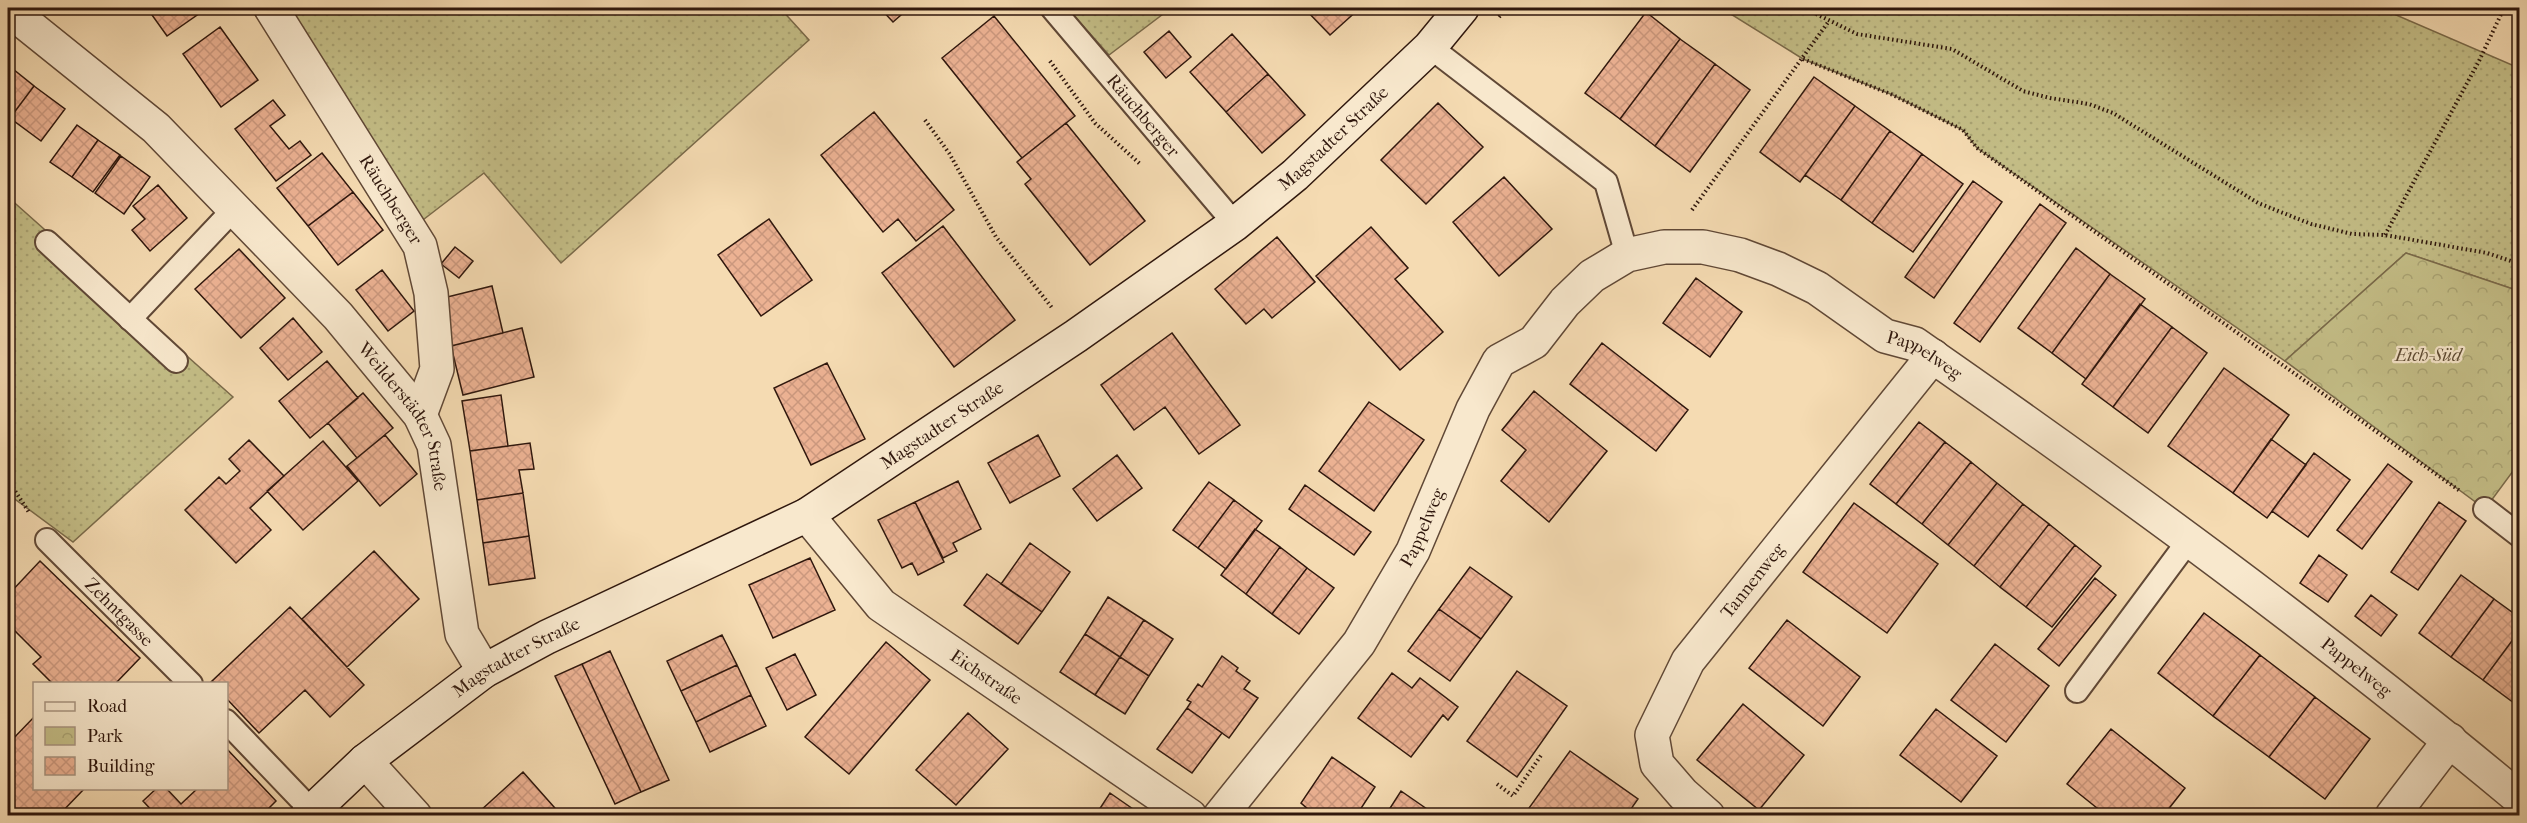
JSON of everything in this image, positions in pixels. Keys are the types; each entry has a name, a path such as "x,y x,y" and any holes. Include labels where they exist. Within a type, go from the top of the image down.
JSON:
{"street":[{"name":"Räuchberger","path":"271,8 420,246 431,292 437,369 420,415"},
{"name":"Magstadter Straße","path":"310,813 365,761 484,671 547,637 807,515 1076,336 1235,224 1295,175 1430,47 1462,8"},
{"name":"Weilderstädter Straße","path":"8,9 156,128 338,316 420,415 434,445 462,634 484,671"},
{"name":"Pappelweg","path":"1220,816 1359,643 1413,551 1473,409 1499,361 1534,342 1565,302 1592,276 1627,255 1665,247 1703,247 1740,255 1778,268 1817,288 1885,336 1915,344 2189,540 2318,636 2450,740 2520,799"},
{"name":"Tannenweg","path":"1708,816 1683,794 1657,764 1652,735 1688,661 1933,356"},
{"name":"Eichstraße","path":"807,515 881,605 1190,816"},
{"path":"2392,816 2450,740"},
{"path":"365,761 415,816"}],"lane":[{"name":"Räuchberger","path":"1052,8 1235,224"},
{"path":"1430,47 1606,182 1627,255"},
{"path":"130,319 234,209"},
{"path":"47,242 176,361"},
{"path":"2485,509 2520,536"},
{"name":"Zehntgasse","path":"47,540 188,682"},
{"path":"2077,691 2189,540"},
{"path":"228,723 310,813"}],"path":[{"path":"1804,8 1857,34 1952,49 2023,91 2050,99 2089,104 2113,113 2258,203 2321,226 2352,234 2385,235 2487,253 2520,264"},
{"path":"2385,235 2479,61 2504,8"},
{"path":"1665,247 1829,21"},
{"path":"1803,59 1893,95 1964,130 1977,148 2485,509"},
{"path":"1050,61 1095,123 1124,152 1149,171"},
{"path":"925,120 950,153 996,237 1044,298"},
{"path":"8,480 47,540"},
{"path":"1497,784 1513,796 1542,754"}],"green space":[{"path":"250,8 780,8 809,40 561,263 484,173 415,226"},
{"path":"1067,8 1171,8 1109,55"},
{"path":"1721,8 2380,8 2519,68 2519,291 2406,253 2285,361 1977,148 1963,130 1893,95 1803,59"},
{"path":"8,197 233,397 73,542 8,494"},
{"name":"Eich-Süd","path":"2406,253 2519,291 2519,463 2485,509 2285,361"}],"building":[{"path":"147,8 197,8 200,13 167,36"},
{"path":"880,8 909,8 893,22"},
{"path":"1304,8 1360,8 1330,35"},
{"path":"1646,12 1680,39 1620,119 1585,93"},
{"path":"994,16 1075,116 1022,158 942,58"},
{"path":"220,27 258,80 221,107 183,54"},
{"path":"1169,31 1191,57 1166,78 1144,52"},
{"path":"1232,34 1268,74 1226,112 1190,72"},
{"path":"1680,39 1715,64 1655,146 1620,119"},
{"path":"1715,64 1750,90 1690,172 1655,146"},
{"path":"8,65 34,86 10,118 8,116"},
{"path":"1268,74 1305,115 1262,153 1226,112"},
{"path":"1814,77 1855,106 1800,182 1760,152"},
{"path":"34,86 65,109 41,141 10,118"},
{"path":"273,100 285,115 270,126 289,149 300,141 311,155 276,181 235,129"},
{"path":"1438,103 1483,147 1426,204 1381,160"},
{"path":"1855,106 1890,131 1841,200 1805,175"},
{"path":"874,112 954,210 916,241 898,219 883,232 821,155"},
{"path":"1066,123 1145,221 1090,265 1025,184 1031,179 1017,162"},
{"path":"77,125 98,140 72,177 50,162"},
{"path":"1890,131 1922,154 1872,223 1841,200"},
{"path":"98,140 120,155 93,192 72,177"},
{"path":"322,153 353,192 308,226 277,188"},
{"path":"1922,154 1963,184 1913,252 1872,223"},
{"path":"121,156 150,177 124,214 95,193"},
{"path":"1504,177 1552,229 1499,276 1453,222"},
{"path":"1973,181 2002,202 1934,298 1905,277"},
{"path":"158,185 187,218 150,251 132,230 145,219 133,206"},
{"path":"353,192 383,230 338,265 308,226"},
{"path":"2040,204 2066,223 1980,342 1954,323"},
{"path":"769,219 812,280 761,316 718,255"},
{"path":"943,226 1015,320 954,367 882,273"},
{"path":"1371,227 1408,268 1395,279 1443,332 1400,370 1316,276"},
{"path":"1277,237 1315,282 1272,318 1264,309 1246,324 1215,289"},
{"path":"455,247 473,261 459,278 441,264"},
{"path":"2076,248 2110,274 2052,353 2018,328"},
{"path":"239,249 285,298 241,338 195,289"},
{"path":"382,270 414,311 388,331 356,290"},
{"path":"2110,274 2145,299 2086,379 2052,353"},
{"path":"1696,278 1742,312 1710,357 1663,323"},
{"path":"492,286 503,333 451,346 439,299"},
{"path":"2140,304 2172,327 2113,407 2082,384"},
{"path":"293,318 322,352 288,380 260,348"},
{"path":"2172,327 2207,353 2148,433 2113,407"},
{"path":"522,328 534,377 463,395 451,346"},
{"path":"1172,333 1240,425 1199,454 1165,407 1134,430 1101,385"},
{"path":"1602,343 1688,410 1656,451 1570,384"},
{"path":"327,361 358,398 310,438 279,401"},
{"path":"827,363 865,439 811,465 774,388"},
{"path":"2224,368 2289,415 2233,493 2168,446"},
{"path":"1534,391 1607,451 1549,522 1501,481 1526,450 1502,430"},
{"path":"363,393 393,428 357,458 328,423"},
{"path":"501,395 508,446 470,451 462,401"},
{"path":"1369,402 1424,440 1374,511 1319,471"},
{"path":"1919,422 1945,442 1896,504 1870,484"},
{"path":"385,435 417,474 380,506 347,466"},
{"path":"1038,435 1060,476 1010,503 988,463"},
{"path":"2271,439 2306,465 2267,518 2233,493"},
{"path":"249,440 284,476 250,508 271,530 236,563 185,510 219,477 226,484 240,471 229,459"},
{"path":"323,441 358,481 303,530 267,491"},
{"path":"1945,442 1971,462 1922,524 1896,504"},
{"path":"530,443 534,469 519,470 523,493 477,500 470,451"},
{"path":"2314,453 2350,480 2308,537 2272,511"},
{"path":"1117,455 1142,488 1097,521 1073,489"},
{"path":"1971,462 1997,483 1948,545 1922,524"},
{"path":"2388,464 2412,482 2362,549 2337,530"},
{"path":"958,481 981,529 953,543 957,551 943,558 915,502"},
{"path":"1209,482 1234,500 1198,548 1173,530"},
{"path":"1997,483 2023,504 1974,566 1948,545"},
{"path":"1305,485 1371,532 1354,555 1289,509"},
{"path":"523,493 529,536 483,543 477,500"},
{"path":"1234,500 1262,521 1226,569 1198,548"},
{"path":"915,502 944,562 918,575 912,563 902,568 878,520"},
{"path":"2439,502 2466,521 2418,590 2391,572"},
{"path":"1854,503 1938,564 1887,633 1803,572"},
{"path":"2023,504 2049,524 2000,587 1974,566"},
{"path":"2049,524 2075,545 2026,607 2000,587"},
{"path":"1255,529 1280,547 1246,594 1221,575"},
{"path":"529,536 535,578 489,585 483,543"},
{"path":"1030,543 1070,572 1042,612 1001,584"},
{"path":"2075,545 2101,566 2052,627 2026,607"},
{"path":"1280,547 1307,568 1272,614 1246,594"},
{"path":"374,551 419,599 347,667 302,619"},
{"path":"2319,555 2347,575 2328,602 2300,583"},
{"path":"810,558 835,610 773,638 749,585"},
{"path":"40,561 140,658 117,682 51,682 33,664 41,657 8,624 8,595"},
{"path":"1470,567 1512,597 1481,639 1439,609"},
{"path":"1307,568 1334,588 1299,634 1272,614"},
{"path":"987,574 1042,612 1018,644 964,605"},
{"path":"2461,575 2494,599 2451,657 2419,633"},
{"path":"2095,578 2116,595 2059,666 2038,649"},
{"path":"2371,595 2397,615 2381,636 2355,616"},
{"path":"1108,597 1144,620 1120,657 1085,634"},
{"path":"2494,599 2520,618 2520,630 2483,680 2451,657"},
{"path":"290,607 364,685 330,717 305,690 259,733 228,700 228,682 211,682"},
{"path":"1439,609 1481,639 1450,681 1408,651"},
{"path":"2204,613 2260,655 2213,716 2158,673"},
{"path":"1144,620 1173,639 1149,676 1120,657"},
{"path":"1787,620 1860,677 1823,726 1749,668"},
{"path":"2520,630 2520,696 2514,703 2483,680"},
{"path":"1085,634 1120,657 1095,695 1060,672"},
{"path":"722,635 737,665 681,691 667,661"},
{"path":"886,642 930,680 849,774 805,737"},
{"path":"1995,644 2049,686 2006,742 1951,700"},
{"path":"610,651 669,780 641,792 582,664"},
{"path":"795,654 816,695 787,710 766,668"},
{"path":"2260,655 2315,697 2269,757 2213,716"},
{"path":"1222,656 1238,668 1236,671 1250,681 1244,689 1258,698 1229,738 1187,708 1191,702 1187,700 1198,684 1202,687"},
{"path":"1120,657 1149,676 1125,714 1095,695"},
{"path":"582,664 641,792 615,804 555,676"},
{"path":"737,665 751,695 696,722 681,691"},
{"path":"1517,671 1567,706 1517,777 1467,741"},
{"path":"1392,673 1412,688 1420,678 1458,707 1448,720 1443,715 1411,757 1358,718"},
{"path":"751,695 766,726 710,752 696,722"},
{"path":"2315,697 2370,739 2325,799 2269,757"},
{"path":"1743,704 1804,755 1759,810 1697,760"},
{"path":"1187,708 1222,733 1192,773 1157,749"},
{"path":"1936,709 1997,756 1961,802 1900,755"},
{"path":"968,713 1008,749 956,805 916,770"},
{"path":"33,718 33,790 83,790 58,816 8,816 8,744"},
{"path":"2111,729 2185,788 2163,816 2107,816 2067,784"},
{"path":"228,750 276,801 261,816 157,816 143,801 155,790 168,790 181,804 196,790 228,790"},
{"path":"1570,751 1638,799 1626,816 1539,816 1529,808"},
{"path":"1332,757 1375,787 1356,816 1316,816 1301,803"},
{"path":"523,772 562,816 484,816 480,811"},
{"path":"1401,791 1437,816 1385,816"},
{"path":"1110,793 1143,816 1095,816"}]}
